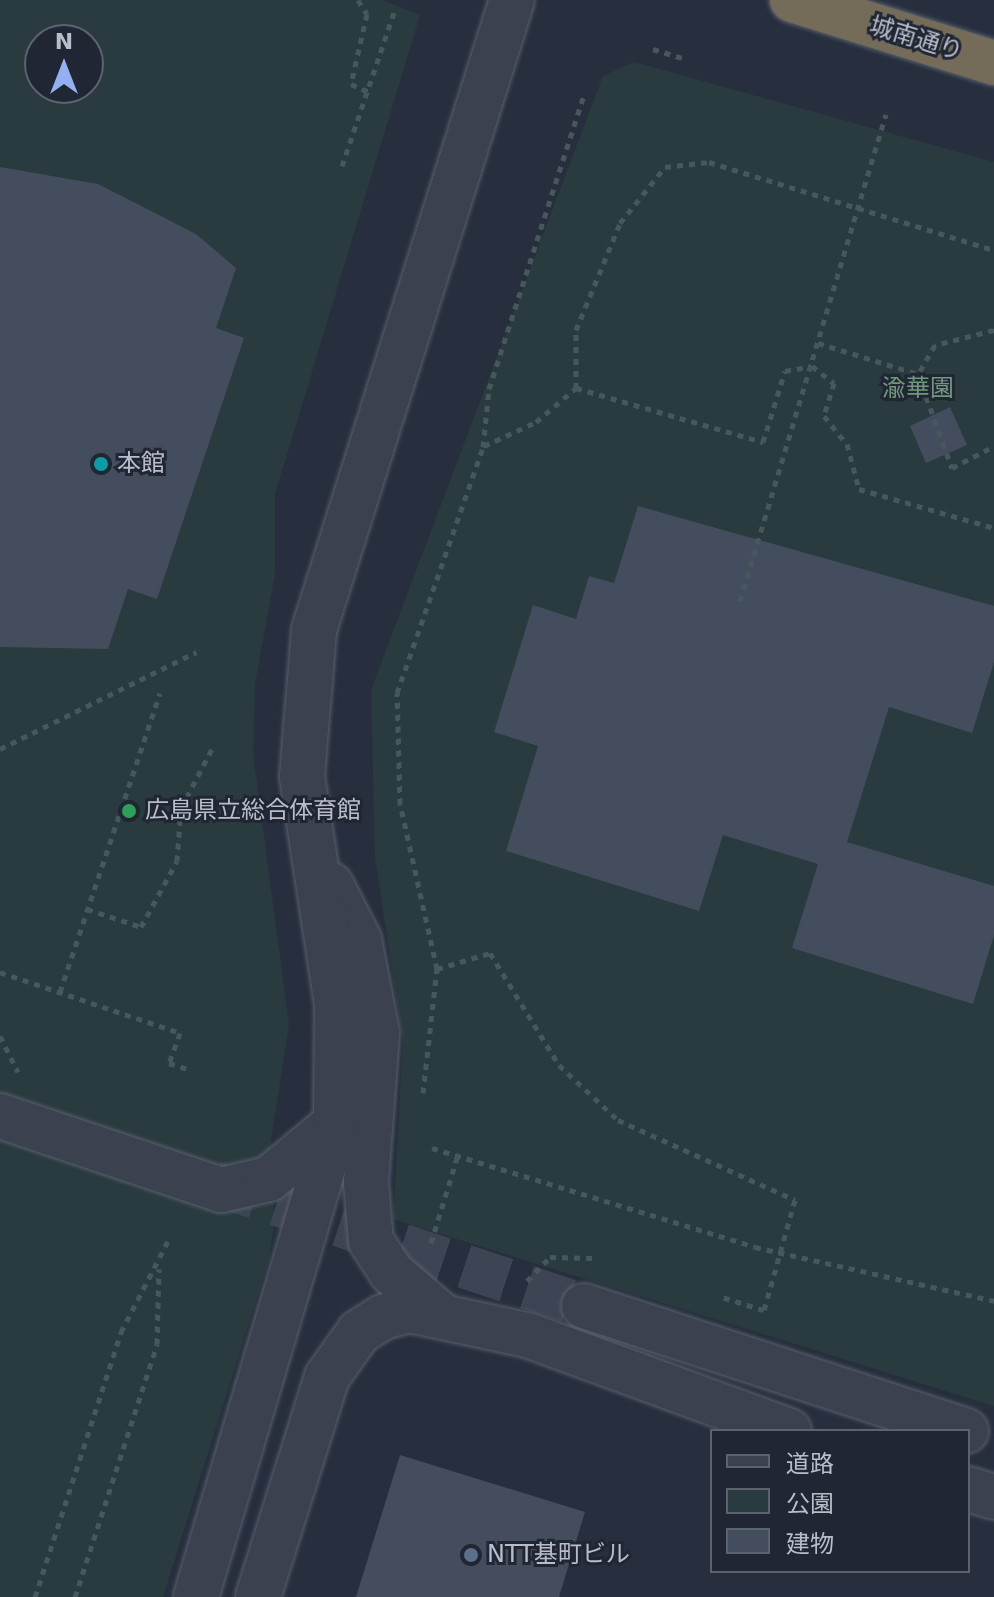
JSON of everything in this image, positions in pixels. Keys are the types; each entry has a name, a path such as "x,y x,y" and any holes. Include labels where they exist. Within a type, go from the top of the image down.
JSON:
{"highway":[{"name":"城南通り","path":"792,0 994,63"}],"street":[{"path":"196,1597 336,1123 337,1005 306,837 302,710 314,630 512,0"},
{"path":"306,837 359,940 373,1001 377,1064 366,1182 371,1241 391,1272 440,1314"},
{"path":"0,1116 221,1190 269,1179 336,1123"},
{"path":"584,1306 958,1429"},
{"path":"258,1597 340,1353 383,1317 440,1314 527,1335 784,1429"},
{"path":"970,1434 994,1449"},
{"path":"970,1490 994,1497"}],"path":[{"path":"358,0 367,14 351,84 369,92"},
{"path":"342,166 394,12"},
{"path":"653,49 683,58"},
{"path":"421,1105 437,969 400,804 397,693 483,447 489,389 583,98"},
{"path":"740,601 886,114"},
{"path":"483,447 536,422 576,388 576,330 586,304 620,223 665,167 709,162 994,250"},
{"path":"918,374 935,345 994,330"},
{"path":"818,343 918,374"},
{"path":"576,388 763,442 785,371 812,366 834,383 824,416 847,444 859,489 994,528"},
{"path":"918,374 952,468 994,446"},
{"path":"0,749 196,652"},
{"path":"60,992 160,693"},
{"path":"87,909 141,927 177,861 181,808 212,749"},
{"path":"437,969 490,953 559,1065 618,1120 795,1200 764,1310 707,1293"},
{"path":"0,972 180,1033 169,1063 187,1069"},
{"path":"0,1036 15,1066"},
{"path":"432,1148 782,1254 994,1301"},
{"path":"430,1248 457,1158"},
{"path":"35,1597 121,1332 159,1268 170,1237"},
{"path":"527,1281 550,1257 579,1253 608,1262"},
{"path":"75,1597 157,1344 159,1268"}],"green space":[{"name":"広島県立総合体育館","path":"0,0 382,0 420,15 275,494 275,573 255,684 253,753 289,1025 271,1140 274,1224 269,1259 163,1597 0,1597"},
{"name":"渝華園","path":"634,62 994,162 994,1406 393,1219 403,1042 375,857 371,690 603,76"}],"building":[{"name":"本館","path":"0,167 98,184 196,234 236,268 216,328 244,338 157,599 128,589 108,649 0,647"},
{"path":"950,407 967,445 926,463 910,426"},
{"path":"638,506 994,606 994,662 972,733 889,707 847,842 994,886 994,935 973,1004 792,948 818,864 723,835 699,911 506,851 538,746 494,732 533,605 576,619 589,576 614,583"},
{"name":"NTT基町ビル","path":"400,1455 585,1512 559,1597 356,1597"}],"tunnel":[{"path":"214,1183 584,1306"}],"place":[{"name":"本館","path":"101,464"},
{"name":"広島県立総合体育館","path":"129,811"},
{"name":"NTT基町ビル","path":"471,1555"}]}
